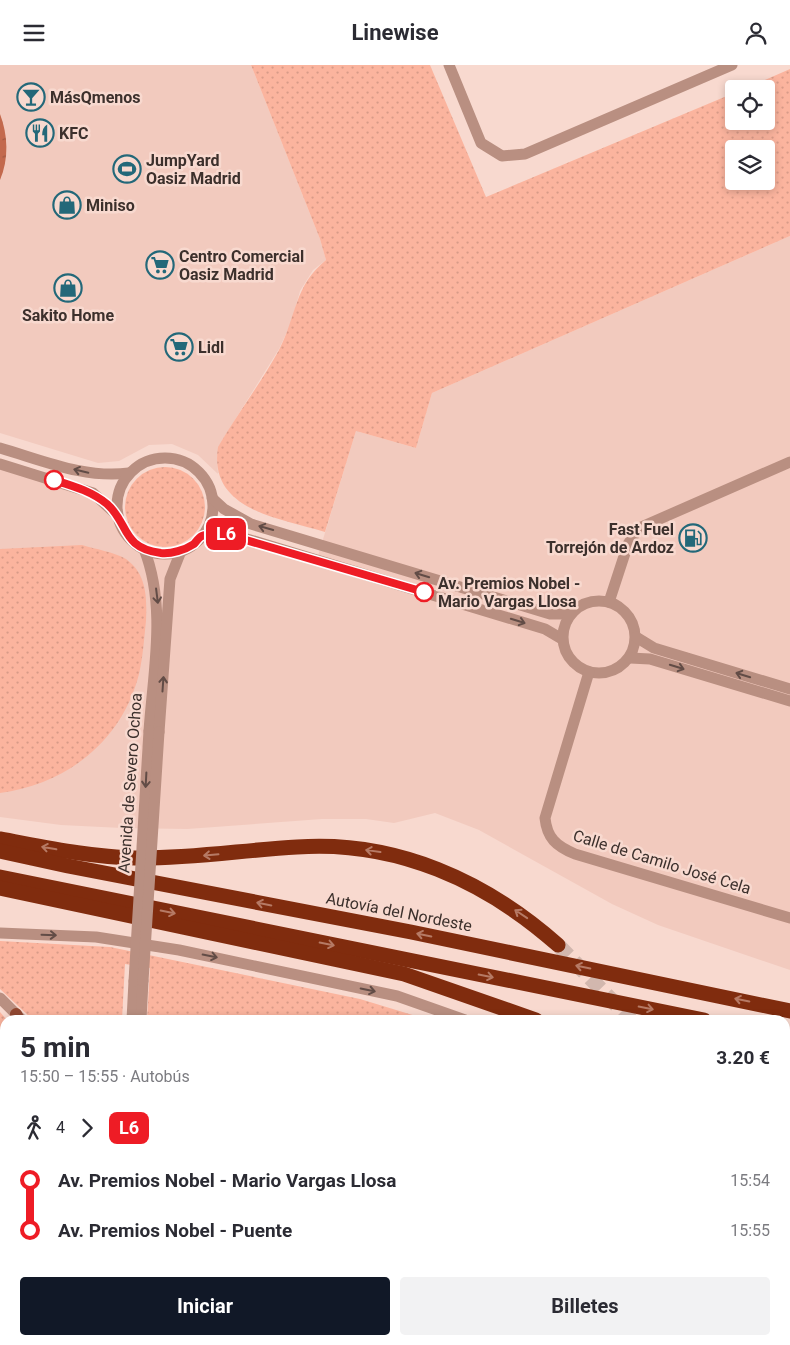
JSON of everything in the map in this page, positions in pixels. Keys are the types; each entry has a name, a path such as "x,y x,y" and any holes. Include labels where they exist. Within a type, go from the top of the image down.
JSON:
{"highway":[{"path":"0,839 71,852 133,858 184,857 298,847 340,847 387,853 427,864 466,881 532,922 558,945"},
{"name":"Autovía del Nordeste","path":"0,851 68,867 411,932 790,1011"},
{"path":"0,877 679,1015"},
{"path":"0,888 404,974 522,1015"}],"street":[{"path":"449,65 481,143 502,157 525,155 732,65"},
{"path":"0,448 82,472 113,475 129,473"},
{"path":"161,457 173,459 194,468 207,484 212,498 209,524 203,535 193,545 181,551 162,553 144,549 132,541 123,529 118,515 119,493 129,473 143,462 161,457"},
{"path":"609,602 628,543 639,528 790,462"},
{"path":"0,464 92,493 118,515"},
{"path":"212,498 224,509 251,523 550,614 570,614"},
{"path":"203,535 225,534 247,539 545,629 562,639"},
{"name":"Avenida de Severo Ochoa","path":"141,1015 139,981 154,732 158,602 154,578 144,549"},
{"name":"Avenida de Severo Ochoa","path":"154,732 170,579 181,551"},
{"path":"588,602 609,602 620,607 628,615 634,625 636,637 630,657 622,666 600,674 589,672 570,660 562,639 564,626 570,614 588,602"},
{"path":"636,637 654,648 790,689"},
{"path":"630,657 650,659 790,701"},
{"name":"Calle de Camilo José Cela","path":"589,672 545,817 546,831 552,840 560,848 575,854 790,918"},
{"path":"0,933 96,937 179,950 397,996 451,1015"},
{"name":"Avenida de Severo Ochoa","path":"133,1015 139,981"},
{"path":"0,998 16,1015"}],"shaded area":[{"name":"Centro Comercial Oasiz Madrid","path":"0,65 251,65 320,239 326,260 313,270 300,291 291,323 279,349 223,439 217,456 218,474 198,455 172,444 149,445 119,461 98,463 0,433"},
{"path":"251,65 430,65 486,197 725,97 725,130 775,130 775,80 765,80 790,69 790,236 432,393 416,448 356,431 325,532 269,516 251,508 236,498 224,485 218,468 218,447 279,350 297,302 308,280 326,260 320,239"},
{"path":"790,236 790,970 658,925 612,904 479,830 435,813 394,823 366,819 322,819 187,829 61,825 0,817 0,464 78,487 118,516 123,529 132,541 144,549 162,553 181,551 203,535 225,534 317,559 356,431 416,448 432,393"},
{"path":"165,467 180,470 193,479 202,492 205,507 202,522 193,535 180,544 165,547 150,544 137,535 128,522 125,507 128,492 137,479 150,470"},
{"path":"82,545 126,559 133,565 142,579 146,595 146,621 139,674 131,698 120,720 105,739 88,755 69,769 48,780 25,788 0,793 0,549"},
{"path":"0,941 110,947 360,999 413,1015 147,1015 150,968 125,964 122,1015 28,1015 0,989"}],"water":[{"path":"0,114 5,130 6,155 0,180"}],"tunnel":[{"path":"558,945 626,1015"}],"railway":[{"path":"0,1345 42,1345"}],"bus line":[{"name":"L6","path":"54,480 92,493 107,504 118,515 123,529 132,541 144,549 162,553 181,551 193,545 203,535 225,534 300,554 424,592"}],"place":[{"name":"MásQmenos","path":"31,97"},
{"name":"KFC","path":"40,133"},
{"name":"JumpYard Oasiz Madrid","path":"127,169"},
{"name":"Miniso","path":"67,205"},
{"name":"Centro Comercial Oasiz Madrid","path":"160,265"},
{"name":"Sakito Home","path":"68,288"},
{"name":"Lidl","path":"179,347"},
{"name":"Fast Fuel Torrejón de Ardoz","path":"693,538"},
{"name":"Av. Premios Nobel - Mario Vargas Llosa","path":"424,592"}]}
